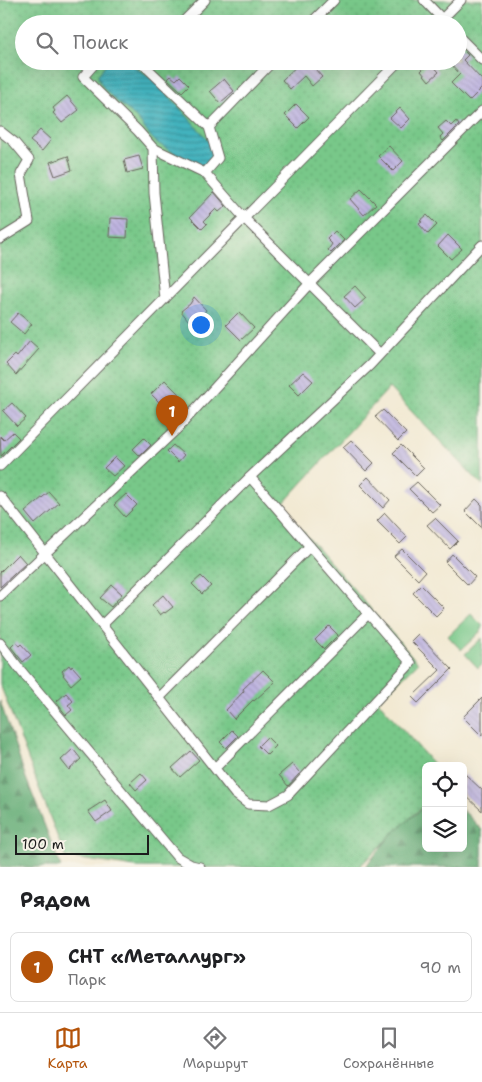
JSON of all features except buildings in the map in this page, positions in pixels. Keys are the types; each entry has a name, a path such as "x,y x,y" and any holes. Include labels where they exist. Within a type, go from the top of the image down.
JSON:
{"street":[{"path":"190,15 204,0"},
{"path":"319,15 334,0"},
{"path":"424,0 436,15"},
{"path":"448,15 461,0"},
{"path":"467,45 482,60"},
{"path":"89,70 83,76 154,148 205,173 245,218 380,354"},
{"path":"150,70 209,127 218,158 205,173"},
{"path":"209,127 264,70"},
{"path":"0,466 390,70"},
{"path":"0,596 179,427 310,283 482,111"},
{"path":"0,131 14,142 29,160 20,174 29,221 0,239"},
{"path":"154,148 154,193 165,299"},
{"path":"103,624 250,477 380,354 482,246"},
{"path":"0,496 103,624 235,794 248,804 269,805 288,795 411,663 250,477"},
{"path":"160,697 310,546"},
{"path":"215,768 368,614"},
{"path":"0,643 22,672 177,857 190,865 200,867"}],"green space":[{"path":"0,0 482,0 482,485 389,388 281,506 418,663 378,701 431,762 422,762 422,807 359,867 136,867 65,857 0,684"},
{"path":"471,614 482,625 482,630 461,650 448,636"},
{"path":"482,638 482,664 478,668 465,654"},
{"path":"0,701 26,778 61,867 0,867"},
{"path":"422,808 422,852 467,852 467,814 482,830 482,867 365,867 393,833"}],"water":[{"path":"102,70 139,70 155,80 209,141 214,149 212,157 204,165 193,164 156,142 136,118 108,93 100,82 98,75"}],"place":[{"name":"СНТ «Металлург»","path":"172,436"}]}
